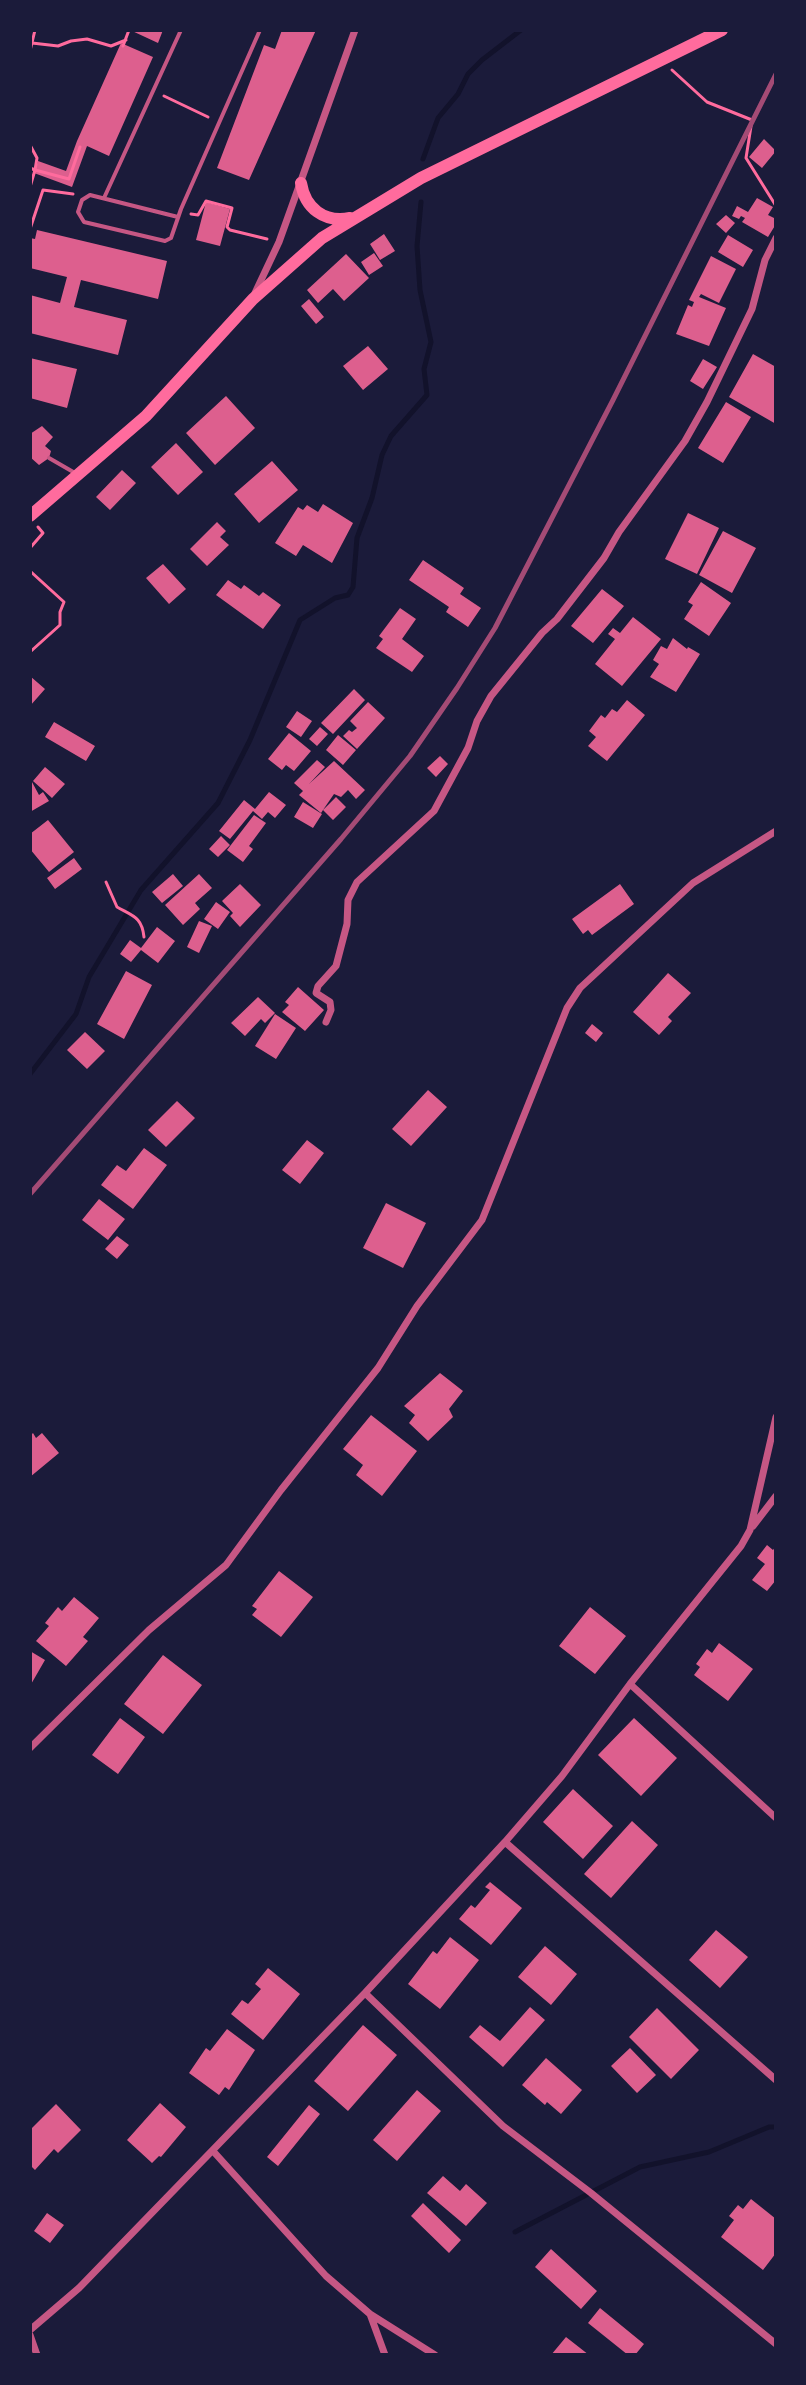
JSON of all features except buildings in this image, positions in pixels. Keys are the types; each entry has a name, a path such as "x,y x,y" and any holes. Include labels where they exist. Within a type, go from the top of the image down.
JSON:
{"main road":[{"path":"30,516 146,416 253,299 322,238 433,171 722,30"},
{"path":"301,183 306,200 318,213 335,219 352,218"}],"street":[{"path":"253,299 279,242 355,30"},
{"path":"326,1022 331,1010 330,1002 316,993 318,986 336,966 347,924 348,900 357,882 434,811 468,748 477,721 491,696 604,558 619,532 685,441 752,309 765,260 776,238"},
{"path":"30,1748 149,1630 226,1565 378,1368 417,1306 482,1220 567,1008 580,988 693,883 776,831"},
{"path":"750,1530 776,1417"},
{"path":"37,2355 30,2332 79,2288 365,1993 562,1776 630,1684 733,1558 776,1496"},
{"path":"630,1684 776,1818"},
{"path":"505,1842 776,2080"},
{"path":"365,1993 503,2126 591,2193 776,2344"},
{"path":"213,2151 326,2276 370,2314 435,2355"},
{"path":"370,2314 385,2355"}],"lane":[{"path":"104,198 181,30"},
{"path":"178,217 86,196 78,212 84,222 165,241 171,238 258,31"},
{"path":"49,458 78,474"}],"path":[{"path":"30,51 35,30"},
{"path":"123,46 129,30"},
{"path":"32,43 58,46 87,39 111,46 126,40"},
{"path":"660,59 707,102 752,120 746,158 776,206"},
{"path":"155,92 219,122"},
{"path":"30,145 37,158 30,187"},
{"path":"32,169 69,179 80,147"},
{"path":"30,229 43,190 86,196"},
{"path":"181,209 198,215 206,201 232,208 227,227 230,230 279,242"},
{"path":"30,548 43,533"},
{"path":"30,571 64,602 60,625 30,652"},
{"path":"106,882 117,907 136,917 143,925 144,937"}],"waterway":[{"path":"423,159 438,118 458,94 468,74 521,30"},
{"path":"30,1074 76,1014 89,977 141,890 218,803 250,740 300,620 335,598 348,595 353,587 357,538 372,498 382,455 391,436 427,395 424,369 431,342 420,290 417,246 421,202"},
{"path":"515,2232 640,2167 709,2152 769,2127 776,2127"}],"railway":[{"path":"30,1194 341,839 410,756 457,688 495,628 776,74"}]}
